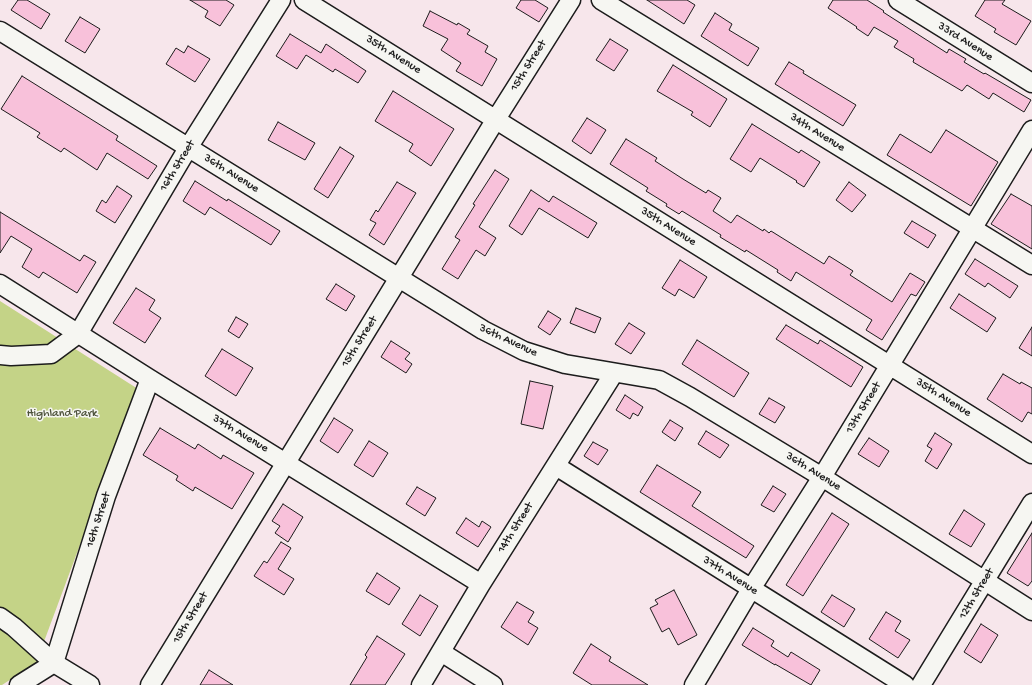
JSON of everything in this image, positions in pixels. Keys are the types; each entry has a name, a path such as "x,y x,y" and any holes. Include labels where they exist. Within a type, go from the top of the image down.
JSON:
{"street":[{"name":"16th Street","path":"78,334 188,148 281,0"},
{"name":"35th Avenue","path":"304,0 1032,454"},
{"name":"15th Street","path":"150,685 496,119 571,0"},
{"name":"34th Avenue","path":"601,0 1032,265"},
{"name":"33rd Avenue","path":"898,0 1032,83"},
{"name":"36th Avenue","path":"0,31 483,330 524,351 565,364 659,380 690,397 822,477 1032,610"},
{"name":"13th Street","path":"694,685 751,589 822,477 1032,130"},
{"name":"37th Avenue","path":"0,284 150,380 286,462 481,584"},
{"path":"0,355 11,356 51,354 78,334"},
{"name":"14th Street","path":"421,685 481,584 614,373"},
{"name":"16th Street","path":"54,663 106,496 150,380"},
{"name":"37th Avenue","path":"556,466 905,685"},
{"name":"12th Street","path":"921,685 1032,503"},
{"path":"0,617 14,627 54,663 90,685"},
{"path":"441,652 493,685"},
{"path":"19,685 54,663"}],"green space":[{"name":"Highland Park","path":"0,301 138,389 36,663 2,685 0,685"}],"building":[{"path":"18,0 27,0 50,14 41,29 11,10"},
{"path":"190,0 226,0 234,5 220,26 205,17 208,11"},
{"path":"521,0 535,0 548,8 539,22 516,8"},
{"path":"647,0 687,0 695,5 684,24"},
{"path":"833,0 867,0 947,53 949,49 966,59 964,62 1031,100 1024,112 993,93 989,99 967,85 962,91 913,62 914,59 894,47 898,41 874,27 868,36 856,28 857,27 828,8"},
{"path":"985,0 1005,0 1002,4 1031,21 1016,45 994,32 996,29 975,16"},
{"path":"430,11 470,30 467,34 488,46 485,52 497,59 482,86 456,71 461,63 441,50 448,39 423,26"},
{"path":"715,13 732,24 729,30 759,48 748,66 701,36"},
{"path":"80,17 100,29 85,53 65,41"},
{"path":"290,34 321,53 326,44 366,71 358,83 335,69 333,72 306,55 297,69 276,56"},
{"path":"610,39 628,50 614,71 596,60"},
{"path":"188,46 210,59 195,82 166,64 176,48 184,53"},
{"path":"789,62 804,71 803,73 856,105 843,126 775,84"},
{"path":"673,65 727,99 710,127 691,115 693,112 657,91"},
{"path":"22,76 118,136 116,140 157,166 148,179 107,153 97,170 64,148 61,152 37,137 40,133 1,109"},
{"path":"393,91 454,129 431,166 409,151 413,144 375,121"},
{"path":"587,118 606,130 591,154 572,141"},
{"path":"278,122 315,143 305,160 268,140"},
{"path":"752,124 799,153 801,150 820,162 804,187 760,158 751,172 730,159"},
{"path":"946,130 998,162 971,206 887,155 900,134 931,153"},
{"path":"626,139 657,158 655,161 683,179 706,193 708,190 721,198 713,211 731,223 737,215 763,231 764,229 769,233 771,231 824,264 829,256 853,271 850,275 892,302 910,273 925,282 916,296 911,294 882,340 866,330 872,320 796,272 791,281 777,272 778,270 746,250 745,252 720,237 721,235 682,211 679,214 666,206 667,204 646,191 648,188 610,164"},
{"path":"340,147 354,156 328,198 314,189"},
{"path":"495,170 509,179 479,227 496,238 485,256 476,250 458,279 442,269 460,240 455,237 475,205 473,204"},
{"path":"195,181 227,201 228,199 280,231 271,245 210,207 205,215 183,201"},
{"path":"397,182 416,193 384,245 369,235 376,223 370,220 376,210 378,212"},
{"path":"849,182 866,195 852,212 836,200"},
{"path":"117,186 132,196 115,223 96,211 102,200 106,203"},
{"path":"531,190 549,202 553,196 597,223 588,238 539,208 522,235 509,226"},
{"path":"1011,194 1032,206 1032,249 991,224"},
{"path":"0,212 80,261 84,255 96,262 77,293 43,272 39,278 22,267 32,249 11,236 0,253"},
{"path":"912,221 936,235 928,248 904,233"},
{"path":"975,259 1018,286 1010,298 988,283 985,287 965,274"},
{"path":"680,260 707,277 694,298 679,289 675,296 662,288"},
{"path":"336,284 355,296 346,311 326,299"},
{"path":"136,288 155,300 149,310 161,318 145,343 113,323"},
{"path":"959,294 996,318 987,332 950,308"},
{"path":"576,308 601,318 595,333 570,323"},
{"path":"548,311 561,319 550,335 538,327"},
{"path":"236,317 248,324 239,338 228,331"},
{"path":"629,323 645,333 631,354 615,344"},
{"path":"786,325 818,344 820,340 863,367 851,387 776,339"},
{"path":"1032,327 1032,356 1019,348"},
{"path":"697,340 749,373 734,397 682,364"},
{"path":"391,341 410,353 405,359 412,364 406,373 381,357"},
{"path":"222,349 253,368 236,396 205,376"},
{"path":"1003,374 1020,384 1021,382 1032,388 1032,414 1028,412 1022,422 987,399"},
{"path":"530,381 553,386 543,429 521,424"},
{"path":"625,395 643,407 638,416 633,413 630,419 616,410"},
{"path":"769,398 785,407 775,423 759,414"},
{"path":"334,418 353,430 338,453 320,441"},
{"path":"670,420 683,428 675,441 662,432"},
{"path":"160,428 195,449 198,444 221,459 223,455 254,473 232,509 195,487 193,491 176,480 178,476 143,455"},
{"path":"706,431 729,445 720,458 698,444"},
{"path":"935,433 952,444 937,469 925,461 932,449 927,446"},
{"path":"869,438 889,451 879,467 858,454"},
{"path":"369,441 388,453 373,477 354,465"},
{"path":"593,442 608,450 598,465 584,456"},
{"path":"657,465 701,492 692,506 754,546 746,558 640,492"},
{"path":"773,486 786,494 774,512 761,505"},
{"path":"417,487 436,498 425,516 406,504"},
{"path":"283,504 303,517 288,542 275,533 280,526 272,521"},
{"path":"964,510 985,524 971,547 949,534"},
{"path":"832,513 849,524 803,596 786,585"},
{"path":"466,518 479,527 482,521 491,527 478,547 456,533"},
{"path":"1032,533 1032,581 1028,586 1007,573"},
{"path":"281,542 291,548 278,569 294,579 284,595 254,576 264,561 267,563"},
{"path":"377,573 400,588 389,605 366,591"},
{"path":"674,590 697,635 678,645 669,628 662,632 650,608 658,604 655,600"},
{"path":"420,595 438,606 420,636 402,624"},
{"path":"832,595 855,609 844,627 821,612"},
{"path":"517,602 534,612 528,622 538,628 528,645 501,627"},
{"path":"886,612 901,621 895,631 910,640 898,658 869,639"},
{"path":"981,624 998,635 981,663 964,652"},
{"path":"753,628 774,641 771,646 788,657 791,652 820,670 811,685 742,645"},
{"path":"377,636 405,654 385,685 350,685 367,657 365,655"},
{"path":"591,644 611,657 609,661 648,685 592,685 573,673"},
{"path":"209,670 233,685 200,685"}]}
